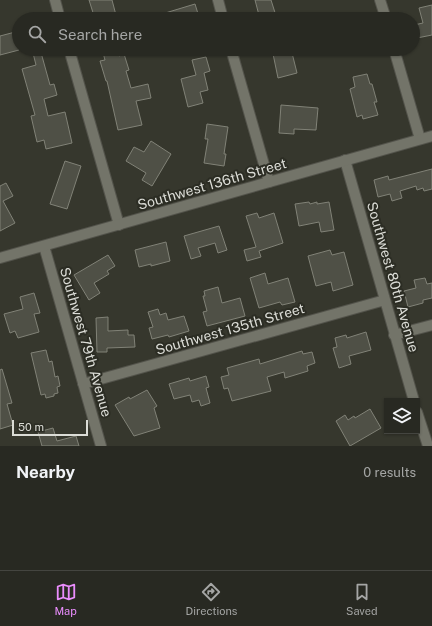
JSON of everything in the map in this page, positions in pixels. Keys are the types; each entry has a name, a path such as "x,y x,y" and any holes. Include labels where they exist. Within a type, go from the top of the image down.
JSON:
{"street":[{"path":"55,0 58,12"},
{"path":"218,0 221,12"},
{"path":"380,0 384,12"},
{"path":"71,56 119,225"},
{"path":"233,56 269,182"},
{"path":"396,56 420,139"},
{"name":"Southwest 136th Street","path":"0,258 432,136"},
{"name":"Southwest 80th Avenue","path":"345,160 413,398"},
{"name":"Southwest 79th Avenue","path":"44,246 101,446"},
{"name":"Southwest 135th Street","path":"83,384 385,300"},
{"path":"394,335 432,325"},
{"path":"420,421 428,446"}],"building":[{"path":"89,0 112,0 115,12 93,12"},
{"path":"255,0 271,0 275,12 258,12"},
{"path":"195,4 197,12 169,12"},
{"path":"432,5 432,35 420,37 420,24 423,23 419,8"},
{"path":"12,33 12,52 0,55 0,36"},
{"path":"34,56 42,56 50,85 54,84 57,95 44,99 48,116 65,112 72,143 46,149 44,140 37,142 31,116 35,115 22,69 36,65"},
{"path":"104,56 125,56 129,70 126,71 131,88 148,84 151,98 136,101 142,125 118,130 107,81 100,61 105,60"},
{"path":"273,56 293,56 297,73 278,78"},
{"path":"206,57 210,71 204,73 208,90 200,92 203,103 188,107 181,79 196,75 192,60"},
{"path":"367,74 370,84 372,84 377,102 374,102 378,115 363,119 362,115 357,117 350,89 355,87 353,77"},
{"path":"281,105 318,108 316,130 294,129 294,134 279,133"},
{"path":"207,124 228,127 224,154 226,154 224,166 204,163 208,139 205,139"},
{"path":"151,141 171,154 152,186 142,180 146,173 126,161 134,147 144,152"},
{"path":"65,161 81,166 67,209 50,204"},
{"path":"432,169 432,189 424,191 423,188 417,190 416,186 400,191 402,198 392,201 390,194 378,197 374,180 388,176 389,180"},
{"path":"6,183 13,196 3,201 15,223 0,231 0,186"},
{"path":"309,202 310,204 317,202 317,204 329,202 334,230 321,232 319,222 299,226 295,204"},
{"path":"257,213 259,218 274,213 283,243 259,251 261,257 247,261 244,250 256,247 246,216"},
{"path":"219,226 227,250 218,253 215,243 198,248 201,256 191,259 184,236"},
{"path":"166,242 170,261 151,266 151,264 139,267 135,250"},
{"path":"330,250 332,255 344,252 353,285 333,291 331,282 316,286 308,256"},
{"path":"108,255 115,266 107,271 109,274 94,283 100,293 89,300 74,275"},
{"path":"265,273 268,284 288,278 295,302 282,305 280,302 259,308 250,278"},
{"path":"425,278 427,284 432,283 432,298 423,300 423,303 408,307 404,291 416,288 414,280"},
{"path":"218,287 222,303 240,298 245,316 207,326 203,312 207,311 203,296 205,296 204,291"},
{"path":"34,293 40,313 34,314 39,332 18,338 15,331 10,333 4,314 23,309 20,297"},
{"path":"158,309 160,315 166,313 168,320 184,316 189,331 169,337 168,335 152,339 149,328 153,327 148,312"},
{"path":"108,317 108,331 128,330 128,335 134,335 135,347 107,348 107,352 97,352 96,318"},
{"path":"366,332 371,350 349,356 351,364 339,368 333,348 337,347 335,338 346,335 347,338"},
{"path":"46,350 49,362 52,361 55,377 58,376 60,386 57,387 58,393 54,394 54,396 46,398 45,394 41,395 31,353"},
{"path":"302,351 303,354 312,352 315,363 307,366 308,371 285,378 284,372 267,377 271,391 232,401 228,388 224,389 221,377 229,375 227,368 259,359 260,364"},
{"path":"2,369 12,403 7,404 13,425 0,429 0,370"},
{"path":"206,376 209,387 206,388 210,403 201,406 199,400 192,402 190,395 174,399 169,384 189,378 190,381"},
{"path":"147,390 157,406 154,408 160,428 134,436 115,405 129,397 130,399"},
{"path":"370,409 381,428 350,446 336,421 345,415 348,420 354,416 355,418"},
{"path":"53,428 57,441 76,436 79,446 42,446 38,432"}]}
